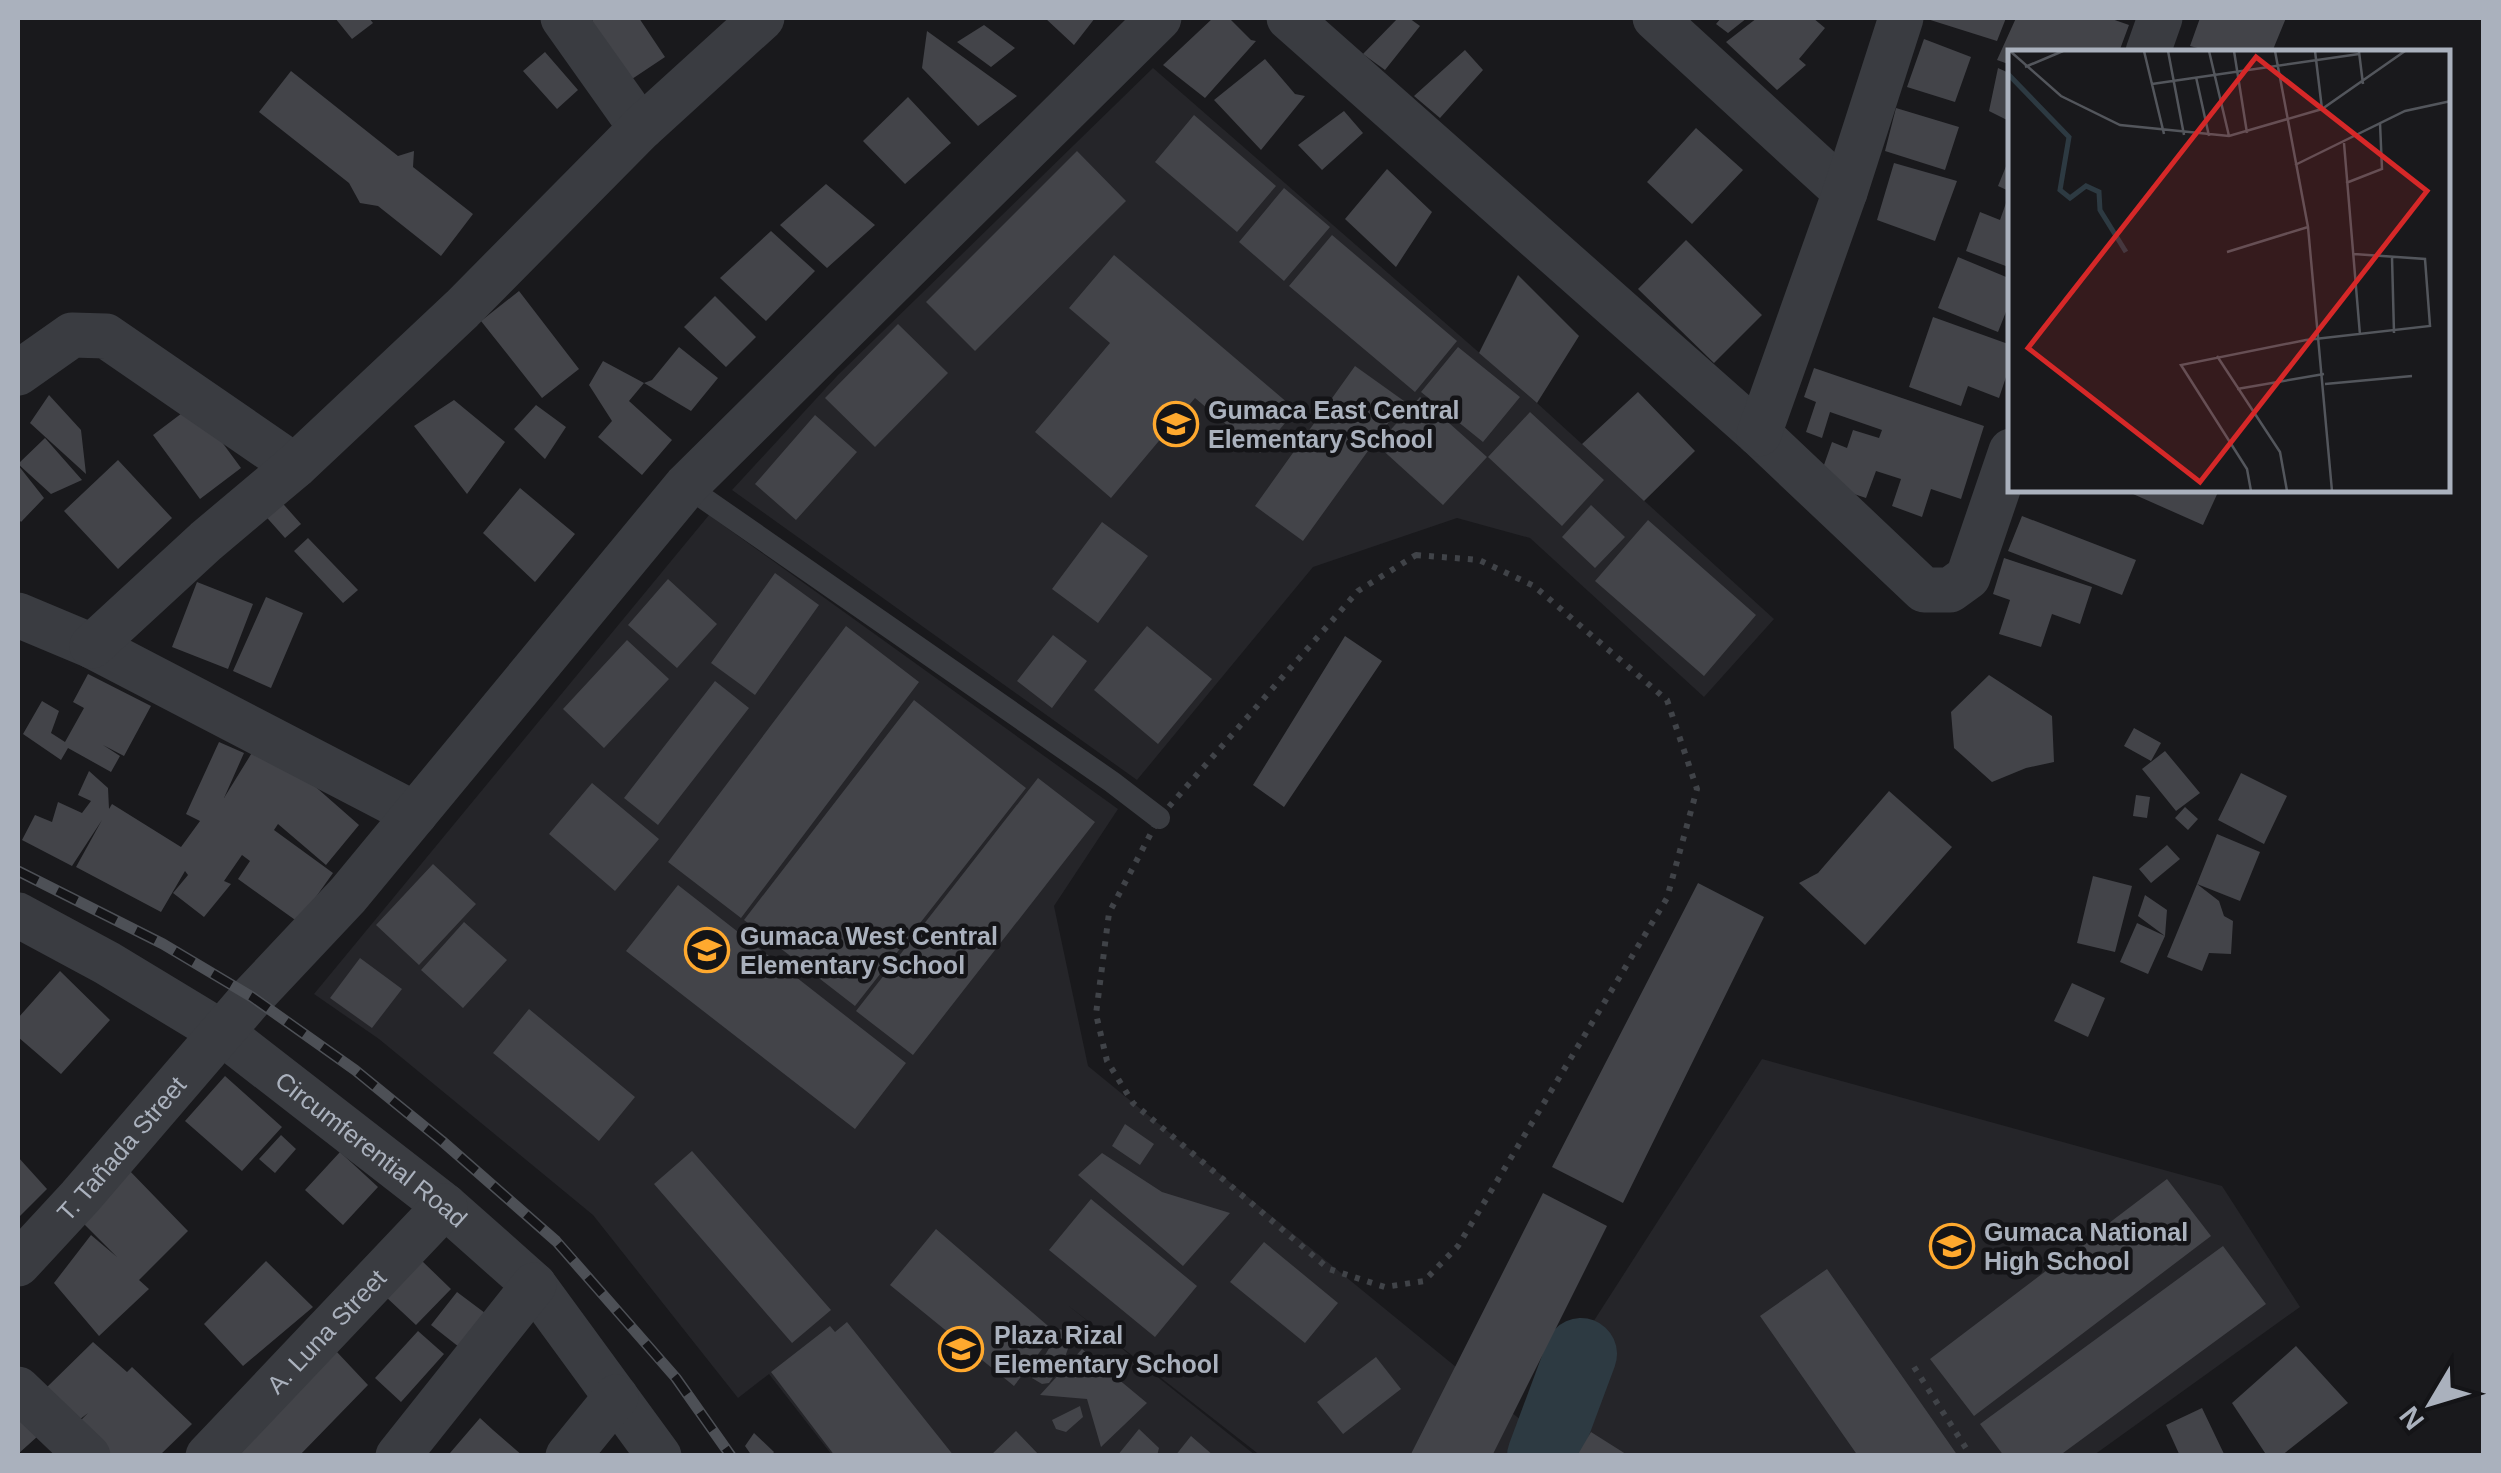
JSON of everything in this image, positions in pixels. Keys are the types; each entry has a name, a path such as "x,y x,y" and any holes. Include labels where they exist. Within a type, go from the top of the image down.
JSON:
{"street":[{"path":"563,18 642,128"},
{"path":"92,646 295,466 462,309 642,128 762,18"},
{"name":"T. Tañada Street","path":"18,1264 221,1032 348,895 686,486 1159,18"},
{"path":"1289,18 1758,434 1924,590 1950,590 1968,577 2008,461"},
{"path":"1654,18 1846,192"},
{"path":"1758,434 1846,192 1901,18"},
{"path":"2149,50 2160,18"},
{"path":"18,374 72,335 106,336 295,466"},
{"path":"18,615 92,646 416,814"},
{"name":"Circumferential Road","path":"18,915 108,963 221,1032 445,1206 534,1285 658,1456"},
{"name":"A. Luna Street","path":"208,1456 445,1206"},
{"path":"398,1456 534,1285"},
{"path":"18,1389 88,1456"},
{"path":"568,1456 616,1398"}],"lane":[{"path":"686,486 1159,818"}],"path":[{"path":"1416,555 1479,560 1534,586 1667,700 1697,790 1667,898 1458,1246 1424,1280 1385,1287 1329,1269 1134,1103 1107,1062 1096,1014 1109,914 1159,818 1358,591 1416,555"},
{"path":"1914,1367 1971,1456"}],"shaded area":[{"name":"Gumaca East Central Elementary School","path":"1153,68 1537,403 1774,619 1704,697 1530,538 1457,518 1313,567 1137,780 732,490 838,375"},
{"name":"Gumaca West Central Elementary School","path":"709,515 1118,809 1054,906 1088,1066 1527,1425 1762,1059 2222,1186 2300,1307 2094,1455 1261,1456 1065,1303 1255,1455 832,1455 769,1374 738,1398 593,1215 379,1039 314,994"}],"building":[{"path":"335,18 369,18 373,23 352,39"},
{"path":"597,18 639,18 665,57 629,81 589,22"},
{"path":"1045,18 1095,18 1074,45"},
{"path":"1213,18 1229,18 1256,41 1205,98 1163,65"},
{"path":"1398,18 1409,18 1420,26 1385,70 1363,54"},
{"path":"1721,18 1747,18 1728,33 1716,24"},
{"path":"1757,18 1813,18 1825,28 1799,59 1806,65 1777,90 1726,42"},
{"path":"1924,18 2006,18 1997,41"},
{"path":"2016,18 2109,18 2129,25 2120,50 2008,50 2008,64 1997,60"},
{"path":"2200,18 2286,18 2273,50 2205,50 2190,46"},
{"path":"984,25 1015,48 991,67 957,42"},
{"path":"927,31 1017,96 978,126 922,68"},
{"path":"1924,39 1971,57 1955,102 1907,87"},
{"path":"1465,50 1483,70 1440,118 1414,96"},
{"path":"545,52 578,90 557,109 523,71"},
{"path":"1265,59 1295,94 1305,96 1261,150 1214,100"},
{"path":"1998,68 2008,73 2008,120 1989,111"},
{"path":"291,71 398,156 414,151 413,167 473,214 441,256 378,206 360,203 349,183 259,112"},
{"path":"908,97 951,143 905,184 863,141"},
{"path":"1896,108 1959,127 1945,170 1885,151"},
{"path":"1344,111 1363,133 1322,170 1298,145"},
{"path":"1194,115 1276,186 1237,232 1155,162"},
{"path":"1696,128 1743,170 1692,224 1647,182"},
{"path":"1077,151 1126,201 975,351 926,302"},
{"path":"2008,161 2008,191 1998,186"},
{"path":"1894,163 1957,181 1935,241 1877,220"},
{"path":"1387,169 1432,212 1396,267 1345,219"},
{"path":"826,184 875,225 827,268 780,225"},
{"path":"1284,188 1330,227 1284,281 1239,242"},
{"path":"2008,204 2008,267 1966,251 1980,212 2000,220"},
{"path":"771,231 815,271 766,321 720,278"},
{"path":"1332,235 1457,341 1415,392 1289,286"},
{"path":"1686,240 1762,315 1714,363 1638,289"},
{"path":"1114,255 1296,410 1260,453 1195,398 1111,498 1035,432 1110,343 1069,308"},
{"path":"1958,257 2008,278 2008,307 1998,332 1938,308"},
{"path":"1518,275 1579,336 1537,403 1479,353"},
{"path":"519,291 579,369 542,398 481,321"},
{"path":"715,296 756,337 726,367 684,327"},
{"path":"1933,317 2008,344 2008,371 1999,398 1968,386 1961,406 1909,387"},
{"path":"898,324 948,373 875,447 825,398"},
{"path":"679,347 718,378 691,411 644,383 652,380"},
{"path":"1458,347 1520,397 1483,442 1421,392"},
{"path":"603,361 644,383 629,401 672,440 642,475 598,437 612,421 589,385"},
{"path":"1355,366 1404,401 1303,541 1255,506"},
{"path":"1814,368 1984,426 1961,499 1931,489 1922,517 1892,506 1901,479 1876,471 1866,498 1818,482 1832,442 1847,448 1853,430 1879,438 1882,430 1830,412 1822,438 1806,432 1816,402 1804,397"},
{"path":"1638,392 1695,451 1644,501 1582,444"},
{"path":"49,395 81,430 86,474 30,423"},
{"path":"1420,397 1487,457 1443,505 1377,445"},
{"path":"454,400 505,442 467,494 414,426"},
{"path":"194,404 241,468 200,499 153,435"},
{"path":"536,405 566,427 545,459 514,429"},
{"path":"1530,412 1604,480 1562,526 1488,457"},
{"path":"815,415 857,452 796,520 755,484"},
{"path":"45,438 82,480 51,494 18,464"},
{"path":"118,460 172,518 118,569 64,511"},
{"path":"18,465 44,498 21,522 18,518"},
{"path":"520,488 575,534 535,582 483,533"},
{"path":"2129,492 2218,492 2203,525"},
{"path":"277,497 301,524 285,538 261,511"},
{"path":"1591,505 1625,537 1595,568 1562,537"},
{"path":"2022,516 2136,560 2122,595 2008,551"},
{"path":"1648,520 1756,615 1704,676 1595,581"},
{"path":"1102,522 1148,556 1098,623 1052,589"},
{"path":"308,538 358,590 343,603 294,551"},
{"path":"2004,558 2092,587 2080,624 2052,614 2041,647 1999,634 2010,600 1993,594"},
{"path":"775,573 819,605 755,695 711,663"},
{"path":"668,579 717,624 677,668 628,625"},
{"path":"197,582 253,604 228,669 172,647"},
{"path":"266,597 303,613 271,688 233,671"},
{"path":"846,626 919,682 741,918 668,862"},
{"path":"1147,626 1212,679 1158,744 1094,690"},
{"path":"1053,635 1087,661 1052,708 1017,681"},
{"path":"1345,636 1382,661 1284,807 1253,785"},
{"path":"627,640 669,679 604,748 563,709"},
{"path":"88,674 151,706 124,756 103,745 120,756 111,772 68,748 61,760 23,734 42,701 59,711 51,733 65,742 84,708 73,702"},
{"path":"1989,675 2052,716 2054,762 1992,782 1954,748 1951,712"},
{"path":"715,681 749,708 658,825 624,798"},
{"path":"914,700 1026,788 855,1006 744,920"},
{"path":"2134,728 2161,743 2151,761 2124,746"},
{"path":"219,742 244,753 224,798 253,751 310,782 359,825 326,865 278,824 274,830 333,873 298,922 238,879 250,861 242,855 224,881 231,884 204,917 173,893 188,875 185,871 161,912 76,867 102,820 72,866 22,840 35,815 52,822 58,802 82,813 91,801 78,795 89,771 108,788 109,809 112,804 181,847 200,821 186,814"},
{"path":"2165,751 2200,793 2176,811 2142,769"},
{"path":"2241,773 2287,796 2264,844 2218,820"},
{"path":"1038,778 1095,822 913,1055 856,1011"},
{"path":"592,783 659,839 615,891 549,834"},
{"path":"1889,791 1952,847 1865,945 1799,883 1818,873"},
{"path":"2136,795 2150,797 2147,818 2133,816"},
{"path":"2185,807 2198,819 2188,830 2175,818"},
{"path":"2217,834 2260,852 2240,901 2197,884"},
{"path":"2167,845 2180,859 2151,883 2139,869"},
{"path":"433,864 476,904 419,965 376,925"},
{"path":"2093,876 2132,886 2115,952 2077,943"},
{"path":"1698,883 1764,917 1623,1203 1552,1167"},
{"path":"2197,884 2219,901 2224,916 2233,921 2231,954 2209,953 2202,971 2167,957"},
{"path":"678,885 906,1063 855,1129 626,951"},
{"path":"2145,895 2167,910 2165,936 2138,916"},
{"path":"464,922 507,960 463,1008 421,970"},
{"path":"2137,923 2165,936 2148,974 2120,962"},
{"path":"360,958 402,989 372,1028 330,998"},
{"path":"60,971 110,1020 61,1074 18,1037 18,1018"},
{"path":"2072,983 2105,998 2088,1037 2054,1021"},
{"path":"529,1009 635,1097 599,1141 493,1053"},
{"path":"225,1076 282,1127 242,1171 185,1121"},
{"path":"1125,1124 1154,1144 1140,1165 1112,1146"},
{"path":"281,1135 296,1149 275,1173 259,1159"},
{"path":"692,1151 831,1310 792,1343 654,1184"},
{"path":"340,1152 378,1187 343,1225 305,1190"},
{"path":"1102,1153 1162,1192 1230,1213 1183,1266 1078,1175"},
{"path":"18,1157 47,1189 18,1218"},
{"path":"125,1166 188,1231 139,1280 149,1289 99,1336 54,1283 91,1235 117,1257 79,1219"},
{"path":"2167,1179 2211,1236 1974,1416 1930,1359"},
{"path":"1543,1193 1607,1226 1492,1456 1410,1456"},
{"path":"1091,1199 1197,1286 1155,1337 1049,1250"},
{"path":"936,1229 1055,1332 1014,1386 890,1285"},
{"path":"1264,1242 1338,1303 1305,1343 1230,1282"},
{"path":"2223,1246 2266,1304 2059,1456 2004,1456 1980,1424"},
{"path":"421,1260 451,1289 416,1325 386,1297"},
{"path":"266,1261 313,1307 243,1366 204,1324"},
{"path":"1827,1269 1958,1456 1858,1456 1760,1316"},
{"path":"457,1292 485,1313 459,1347 431,1325"},
{"path":"847,1322 954,1456 835,1456 771,1372 830,1326 835,1332"},
{"path":"1060,1329 1073,1334 1063,1363 1049,1383 1042,1384 1032,1378"},
{"path":"418,1331 444,1354 401,1402 375,1378"},
{"path":"93,1342 127,1372 132,1367 192,1424 159,1456 112,1456 78,1423 88,1413 79,1420 45,1389"},
{"path":"2296,1346 2348,1403 2281,1456 2267,1456 2232,1403"},
{"path":"1082,1349 1147,1403 1101,1447 1087,1399 1040,1395"},
{"path":"336,1351 368,1385 299,1456 236,1456"},
{"path":"1376,1357 1401,1389 1343,1434 1317,1402"},
{"path":"1080,1406 1083,1417 1066,1432 1056,1429 1052,1420"},
{"path":"2202,1408 2225,1456 2180,1456 2166,1425"},
{"path":"18,1417 38,1436 18,1454"},
{"path":"480,1418 493,1430 523,1456 450,1453"},
{"path":"1139,1429 1159,1448 1157,1456 1117,1456"},
{"path":"1016,1431 1040,1456 990,1456"},
{"path":"1591,1432 1629,1456 1577,1456"},
{"path":"754,1433 774,1452 771,1456 752,1456 745,1446"},
{"path":"1191,1436 1214,1456 1175,1456"}],"waterway":[{"path":"1543,1456 1581,1354"}],"railway":[{"path":"18,871 163,944 252,997 355,1070 442,1141 556,1241 676,1378 731,1456"}],"place":[{"name":"Gumaca East Central Elementary School","path":"1176,424"},
{"name":"Gumaca West Central Elementary School","path":"707,950"},
{"name":"Gumaca National High School","path":"1952,1246"},
{"name":"Plaza Rizal Elementary School","path":"961,1349"}]}
